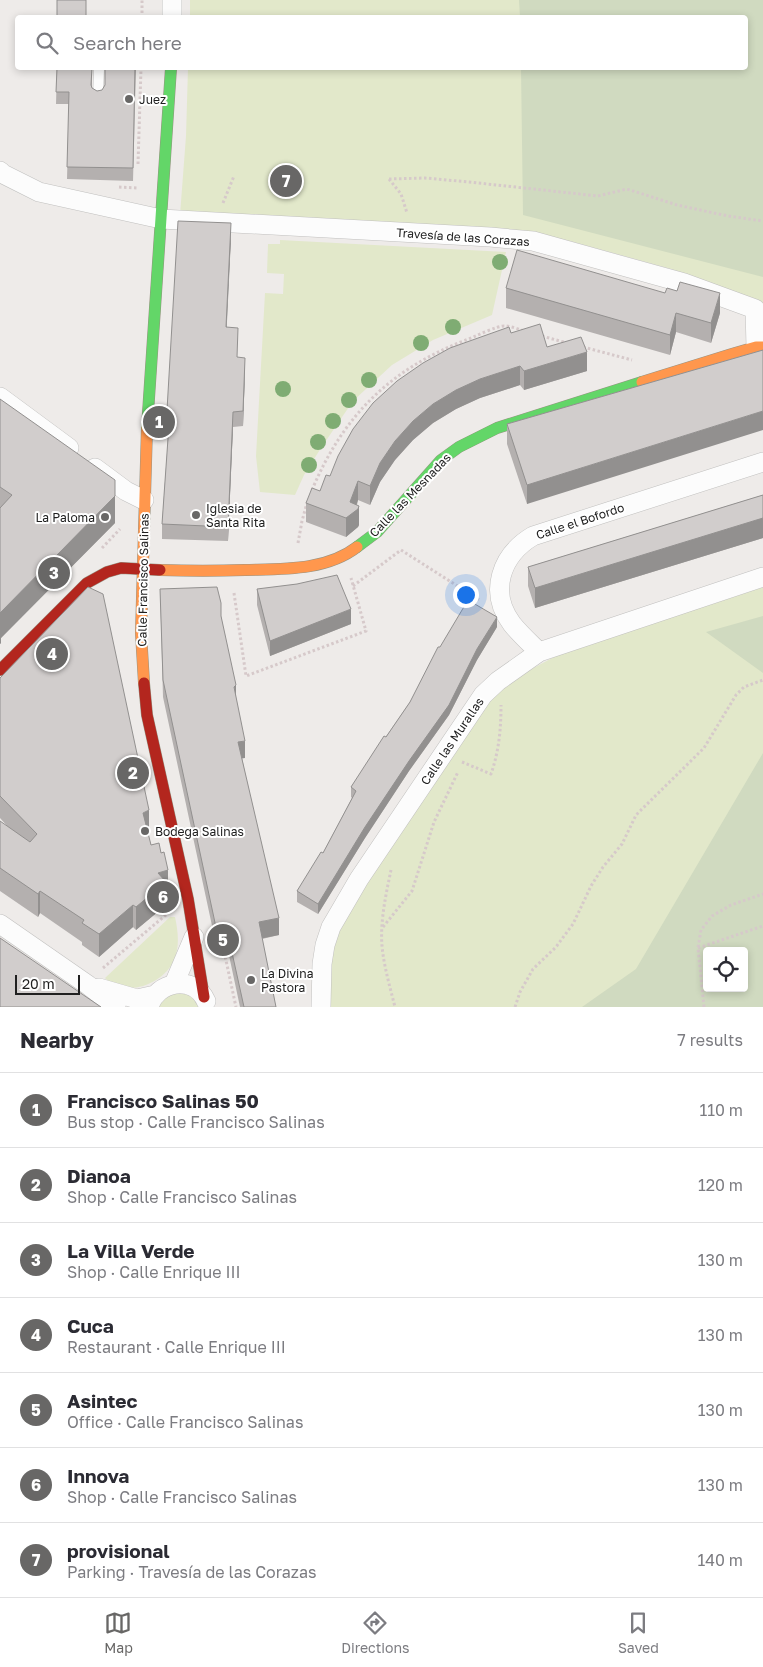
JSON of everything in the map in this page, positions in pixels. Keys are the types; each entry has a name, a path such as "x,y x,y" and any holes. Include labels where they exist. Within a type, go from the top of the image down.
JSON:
{"street":[{"path":"172,0 172,15"},
{"name":"Calle Francisco Salinas","path":"170,70 148,416 141,633 147,715 188,899 206,1002"},
{"path":"0,170 4,174 39,192 161,219"},
{"name":"Travesía de las Corazas","path":"161,219 490,237 534,242 684,283 755,309"},
{"name":"Calle las Mesnadas","path":"0,670 87,583 107,572 121,568 197,571 286,568 315,565 348,554 377,532 441,460 459,446 497,428 759,347 755,309"},
{"path":"0,397 126,490 144,500"},
{"name":"Calle el Bofordo","path":"539,652 513,625 502,606 500,594 500,576 506,561 522,542 533,536 763,462"},
{"name":"Calle las Murallas","path":"321,1007 322,964 325,945 331,927 359,879 442,753 483,695 498,681 539,652 763,577"},
{"path":"0,924 94,978 137,999 152,1001 163,987 174,984 191,986 206,1002"},
{"path":"174,984 194,936"},
{"path":"94,978 116,1007"}],"lane":[{"path":"98,97 99,70"}],"path":[{"path":"142,0 142,15"},
{"path":"216,222 234,176"},
{"path":"406,232 408,214 402,194 389,179 425,178 598,196 627,189 677,205 763,221"},
{"path":"311,493 322,467 353,418 395,377 419,361 447,347 504,326 532,333"},
{"path":"541,335 568,343"},
{"path":"577,345 632,360"},
{"path":"296,549 308,502"},
{"path":"98,552 125,523"},
{"path":"233,587 246,676 366,631 353,586 402,550 485,603"},
{"path":"515,1007 520,992 533,969 556,947 573,924 591,886 603,867 622,844 636,815 704,748 736,695 744,687 763,680"},
{"path":"383,927 412,891 434,822 462,761 491,774 496,761 500,728 501,704 498,681"},
{"path":"391,869 385,898 382,945 386,974 395,1007"},
{"path":"704,1007 698,948 701,930 712,916 731,905 763,894"},
{"path":"94,978 169,912"},
{"path":"698,948 763,926"},
{"path":"224,950 236,1007"}],"green space":[{"path":"190,0 763,0 763,303 671,269 566,240 503,230 180,215 186,136 188,70 748,70 748,15 190,15"},
{"path":"519,0 763,0 763,277 523,215 521,70 748,70 748,15 520,15"},
{"path":"280,240 506,252 492,315 433,340 392,365 353,401 304,475 295,495 260,492 256,456 265,293 283,294 284,274 267,273 268,244 280,244"},
{"path":"763,587 763,1007 325,1007 329,964 337,931 372,870 487,702 513,679 554,657 630,627"},
{"path":"763,616 763,673 706,632"},
{"path":"763,753 763,1007 582,1007 636,969"},
{"path":"170,917 175,917 178,944 174,960 162,976 153,982 133,988 113,984 105,978"},
{"path":"174,992 189,993 200,1007 158,1007 161,1000"}],"building":[{"path":"57,0 86,0 86,15 57,15"},
{"path":"57,70 92,70 91,85 97,91 102,90 105,85 105,70 135,70 133,168 67,167 69,92 56,92"},
{"path":"178,221 231,223 226,327 238,328 237,357 245,358 243,411 233,412 228,527 162,524 170,410 167,410"},
{"path":"517,250 665,293 667,288 677,291 680,282 720,293 711,323 676,313 670,335 506,288"},
{"path":"540,324 547,347 581,337 587,352 524,371 520,366 480,379 456,390 433,404 413,421 395,441 380,463 370,486 358,481 350,502 359,506 358,509 346,518 306,503 312,488 320,491 326,475 330,476 338,456 353,429 373,403 397,381 423,363 450,348 509,327 511,333"},
{"path":"763,350 763,411 527,485 507,424"},
{"path":"0,399 115,480 115,496 0,613 0,508 12,495 0,487"},
{"path":"763,495 763,518 535,588 528,567"},
{"path":"337,575 351,609 270,641 257,589 297,584"},
{"path":"88,587 103,594 149,810 143,813 151,845 159,843 161,853 164,852 168,870 158,873 166,882 136,907 133,905 99,934 82,923 84,920 40,891 38,894 0,868 0,821 30,842 37,834 0,796 0,678"},
{"path":"217,587 245,741 238,742 279,918 259,922 276,1007 244,1007 227,930 217,932 163,680 160,589"},
{"path":"468,600 497,617 477,649 449,705 365,827 318,904 297,891 321,852 323,853 356,791 351,787 384,736 386,737 410,702 438,647 440,647"},
{"path":"0,938 101,1007 0,1007"}],"traffic: fast":[{"path":"147,428 171,70"},
{"path":"357,547 377,532 441,460 459,447 497,428 642,382"}],"traffic: slow":[{"path":"642,382 756,347 763,347"},
{"path":"144,683 141,633 147,428"},
{"path":"160,570 224,571 303,567 332,561 357,547"}],"traffic: jam":[{"path":"0,670 87,583 107,572 121,568 160,570"},
{"path":"144,683 147,715 188,899 204,997"}],"place":[{"name":"Juez","path":"129,99"},
{"name":"provisional","path":"286,181"},
{"name":"Francisco Salinas 50","path":"159,422"},
{"name":"Iglesia de Santa Rita","path":"196,515"},
{"name":"La Paloma","path":"105,517"},
{"name":"La Villa Verde","path":"54,573"},
{"name":"Cuca","path":"52,654"},
{"name":"Dianoa","path":"133,773"},
{"name":"Bodega Salinas","path":"145,831"},
{"name":"Innova","path":"163,897"},
{"name":"Asintec","path":"223,940"},
{"name":"La Divina Pastora","path":"251,980"}]}
